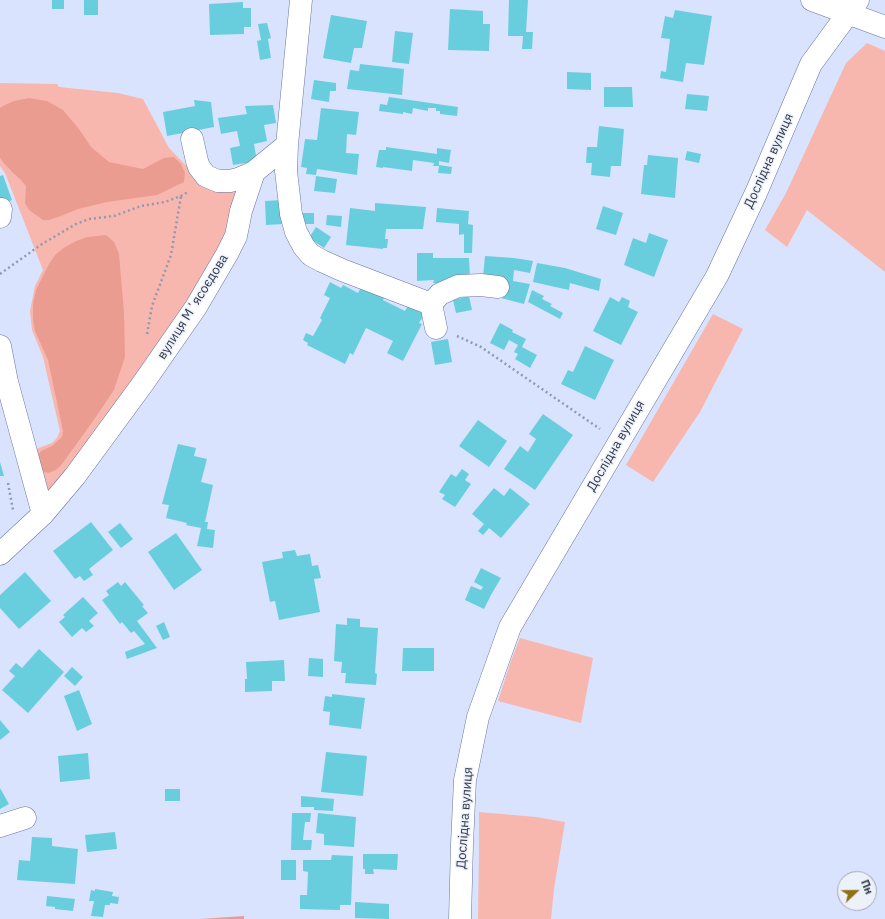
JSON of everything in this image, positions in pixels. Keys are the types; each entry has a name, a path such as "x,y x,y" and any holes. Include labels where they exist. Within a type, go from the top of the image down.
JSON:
{"street":[{"path":"302,0 287,145 286,171 291,214 296,232 304,247 311,255 322,261 431,304"},
{"path":"812,0 853,7 885,28"},
{"name":"Дослідна вулиця","path":"460,919 465,780 478,717 510,627 717,276 756,193 811,64 853,7"},
{"path":"192,139 199,166 206,176 218,181 238,179 254,172 287,145"},
{"name":"вулиця Мʼясоєдова","path":"0,554 43,514 75,476 196,308 236,236 241,211 254,172"},
{"path":"431,304 440,294 458,286 481,285 498,287"},
{"path":"431,304 436,328"},
{"path":"0,346 7,382 43,514"},
{"path":"0,826 25,818"}],"path":[{"path":"0,274 42,244 76,224 89,219 114,216 141,206 165,202 181,196 211,179"},
{"path":"146,336 149,329 152,306 171,255 181,196"},
{"path":"436,328 456,335 480,347 618,442"},
{"path":"8,482 19,536"}],"shaded area":[{"path":"867,43 885,51 885,272 807,210 787,247 765,230 786,193 846,63"},
{"path":"0,83 57,84 59,87 118,93 143,99 169,148 198,178 217,192 229,192 242,187 232,232 139,385 46,495 33,450 52,443 57,438 60,431 43,357 32,330 30,311 35,286 43,270 5,173 0,166"},
{"path":"29,98 47,101 63,110 79,129 91,147 109,162 143,169 164,158 174,157 181,164 185,173 184,182 157,195 107,202 78,209 49,220 43,220 29,210 25,203 26,186 0,158 0,108 14,101"},
{"path":"106,235 114,242 119,254 124,313 125,357 114,390 62,464 56,470 48,473 42,471 38,455 41,451 52,446 62,437 63,431 48,360 35,331 33,304 36,290 49,264 56,254 76,241 87,237"},
{"path":"713,314 743,329 700,412 653,482 626,465"},
{"path":"520,638 593,658 581,723 498,701"},
{"path":"479,812 536,817 565,822 554,889 551,919 478,919"},
{"path":"244,916 244,919 201,919"}],"building":[{"path":"52,0 64,0 64,9 52,9"},
{"path":"84,0 98,0 98,15 84,15"},
{"path":"509,0 528,0 526,32 533,32 532,49 522,49 523,36 508,36"},
{"path":"243,2 243,8 251,8 251,27 244,27 244,34 210,35 209,4"},
{"path":"450,9 483,11 483,24 490,24 489,51 448,50"},
{"path":"675,10 712,16 704,65 686,63 683,82 660,78 661,71 666,72 670,39 661,38 665,16 673,18"},
{"path":"331,15 367,21 362,48 354,48 351,63 323,58"},
{"path":"267,23 271,38 268,39 271,58 260,60 257,41 261,40 258,24"},
{"path":"395,31 413,33 409,64 392,62"},
{"path":"360,64 404,69 402,95 347,89 350,70 359,71"},
{"path":"567,72 591,73 591,90 567,89"},
{"path":"314,80 336,83 336,91 330,91 329,102 311,99"},
{"path":"604,87 632,87 633,107 604,107"},
{"path":"687,94 709,96 707,111 685,109"},
{"path":"389,97 458,107 457,116 440,114 440,111 436,111 436,108 428,108 428,111 413,108 412,114 379,111 380,104 387,105"},
{"path":"194,100 211,102 214,127 167,136 163,112 195,106"},
{"path":"273,105 276,123 264,125 267,141 254,144 257,161 233,165 230,148 240,146 237,131 221,134 218,118 247,114 245,106"},
{"path":"321,108 359,112 356,135 347,134 346,153 359,154 357,175 317,169 316,175 306,174 307,168 301,167 305,139 317,140"},
{"path":"599,126 624,129 621,166 611,166 610,177 591,175 592,163 586,163 587,147 597,147"},
{"path":"386,147 437,154 437,148 451,150 449,163 439,161 439,165 452,167 451,174 438,173 439,166 433,166 434,163 413,160 412,171 376,167 379,150 386,150"},
{"path":"687,151 701,154 699,163 685,160"},
{"path":"648,155 678,158 675,198 641,194 644,165 647,165"},
{"path":"3,175 12,200 0,205 0,176"},
{"path":"316,176 337,179 335,193 314,191"},
{"path":"282,200 283,224 266,225 265,201"},
{"path":"375,203 426,207 423,229 386,229 385,239 388,239 387,248 383,249 346,245 350,208 375,211"},
{"path":"603,206 623,213 616,235 596,229"},
{"path":"437,208 469,211 468,224 473,225 472,253 464,253 464,234 459,235 459,224 436,222"},
{"path":"299,213 314,213 314,224 300,224"},
{"path":"327,215 342,216 341,227 326,225"},
{"path":"316,227 331,237 324,248 309,238"},
{"path":"649,233 668,240 654,277 624,265 633,238 646,243"},
{"path":"417,253 433,253 433,258 469,258 470,277 450,277 450,283 433,283 434,280 417,281"},
{"path":"485,256 533,261 530,273 514,270 513,281 530,284 524,304 501,298 506,280 483,277"},
{"path":"537,263 565,268 601,279 599,291 570,283 569,290 533,282"},
{"path":"330,282 341,288 343,285 358,293 363,283 386,294 383,300 405,311 409,304 425,313 419,323 422,324 403,361 387,353 393,341 366,328 353,355 350,353 345,364 307,345 308,343 303,340 306,333 313,336 322,320 320,318 330,298 324,295"},
{"path":"532,290 544,296 542,299 552,304 550,306 563,313 560,319 528,302"},
{"path":"469,296 472,310 456,313 453,300"},
{"path":"610,297 619,302 622,297 630,301 628,307 638,312 621,345 593,331"},
{"path":"500,323 513,330 512,332 526,339 522,347 537,355 530,368 515,359 518,354 514,352 518,345 509,340 504,350 490,343"},
{"path":"448,339 452,362 435,365 431,342"},
{"path":"585,346 614,360 595,400 561,384 568,370 573,372"},
{"path":"543,414 573,435 535,490 504,469 520,446 528,452 536,439 529,434"},
{"path":"478,420 507,441 489,467 459,446"},
{"path":"178,444 196,448 194,456 207,459 201,482 213,485 205,522 208,522 207,529 215,530 213,548 197,546 201,528 186,525 187,523 166,518 169,505 162,504"},
{"path":"0,462 4,476 0,476"},
{"path":"462,469 469,474 465,480 471,484 455,507 442,499 445,495 439,492 451,474 456,477"},
{"path":"494,488 504,496 510,488 530,504 501,538 489,528 483,535 478,531 484,524 472,514"},
{"path":"91,522 113,550 89,569 93,575 84,581 80,576 75,579 53,551"},
{"path":"120,523 133,539 121,548 108,532"},
{"path":"176,533 202,570 174,590 148,552"},
{"path":"295,550 297,556 310,554 312,566 318,565 321,578 314,579 320,612 279,620 275,601 270,602 262,562 283,558 282,552"},
{"path":"481,568 501,578 484,609 465,600 471,586 481,590 483,587 474,582"},
{"path":"25,572 51,601 19,629 0,608 0,595"},
{"path":"118,582 121,586 125,582 144,605 142,606 148,613 137,621 157,648 127,659 125,652 145,644 134,631 131,633 122,622 120,624 102,600 109,595 106,591"},
{"path":"83,597 98,613 89,621 94,626 86,632 82,628 72,637 59,622 65,617 63,615"},
{"path":"347,618 360,619 360,627 378,628 375,673 377,674 376,685 345,683 346,673 341,673 342,662 334,661 336,624 347,625"},
{"path":"164,622 170,637 163,640 156,626"},
{"path":"403,648 434,648 434,671 402,671"},
{"path":"39,649 64,672 28,713 2,690 15,676 9,671 16,663 22,668"},
{"path":"309,658 323,659 323,677 308,676"},
{"path":"284,660 285,681 272,681 272,691 245,692 245,679 247,679 246,662"},
{"path":"72,667 83,677 75,686 64,676"},
{"path":"79,690 92,724 77,731 64,696"},
{"path":"332,694 365,698 361,729 329,725 330,712 323,711 325,696 332,697"},
{"path":"0,720 10,732 0,740"},
{"path":"326,752 367,756 363,796 321,792"},
{"path":"88,753 90,779 60,782 58,756"},
{"path":"0,788 9,804 0,809"},
{"path":"165,789 180,789 180,801 165,801"},
{"path":"301,796 334,799 333,811 314,810 314,807 301,807"},
{"path":"292,813 311,813 310,822 305,822 303,840 312,840 311,850 291,850"},
{"path":"318,813 356,817 354,847 324,845 324,834 316,833"},
{"path":"115,832 117,849 87,852 85,835"},
{"path":"32,837 52,838 52,846 78,849 75,884 17,880 19,860 30,861"},
{"path":"363,854 398,854 397,870 373,869 374,874 365,874 365,869 363,869"},
{"path":"332,855 353,856 351,905 340,905 340,910 300,909 300,895 307,895 308,872 303,871 303,860 331,860"},
{"path":"281,860 296,860 296,880 281,880"},
{"path":"95,889 113,892 112,896 119,897 118,904 110,903 110,905 105,905 103,917 91,916 94,901 89,901 91,890 95,891"},
{"path":"47,896 75,899 73,911 55,909 55,907 46,906"},
{"path":"355,902 389,904 389,919 355,918"}]}
